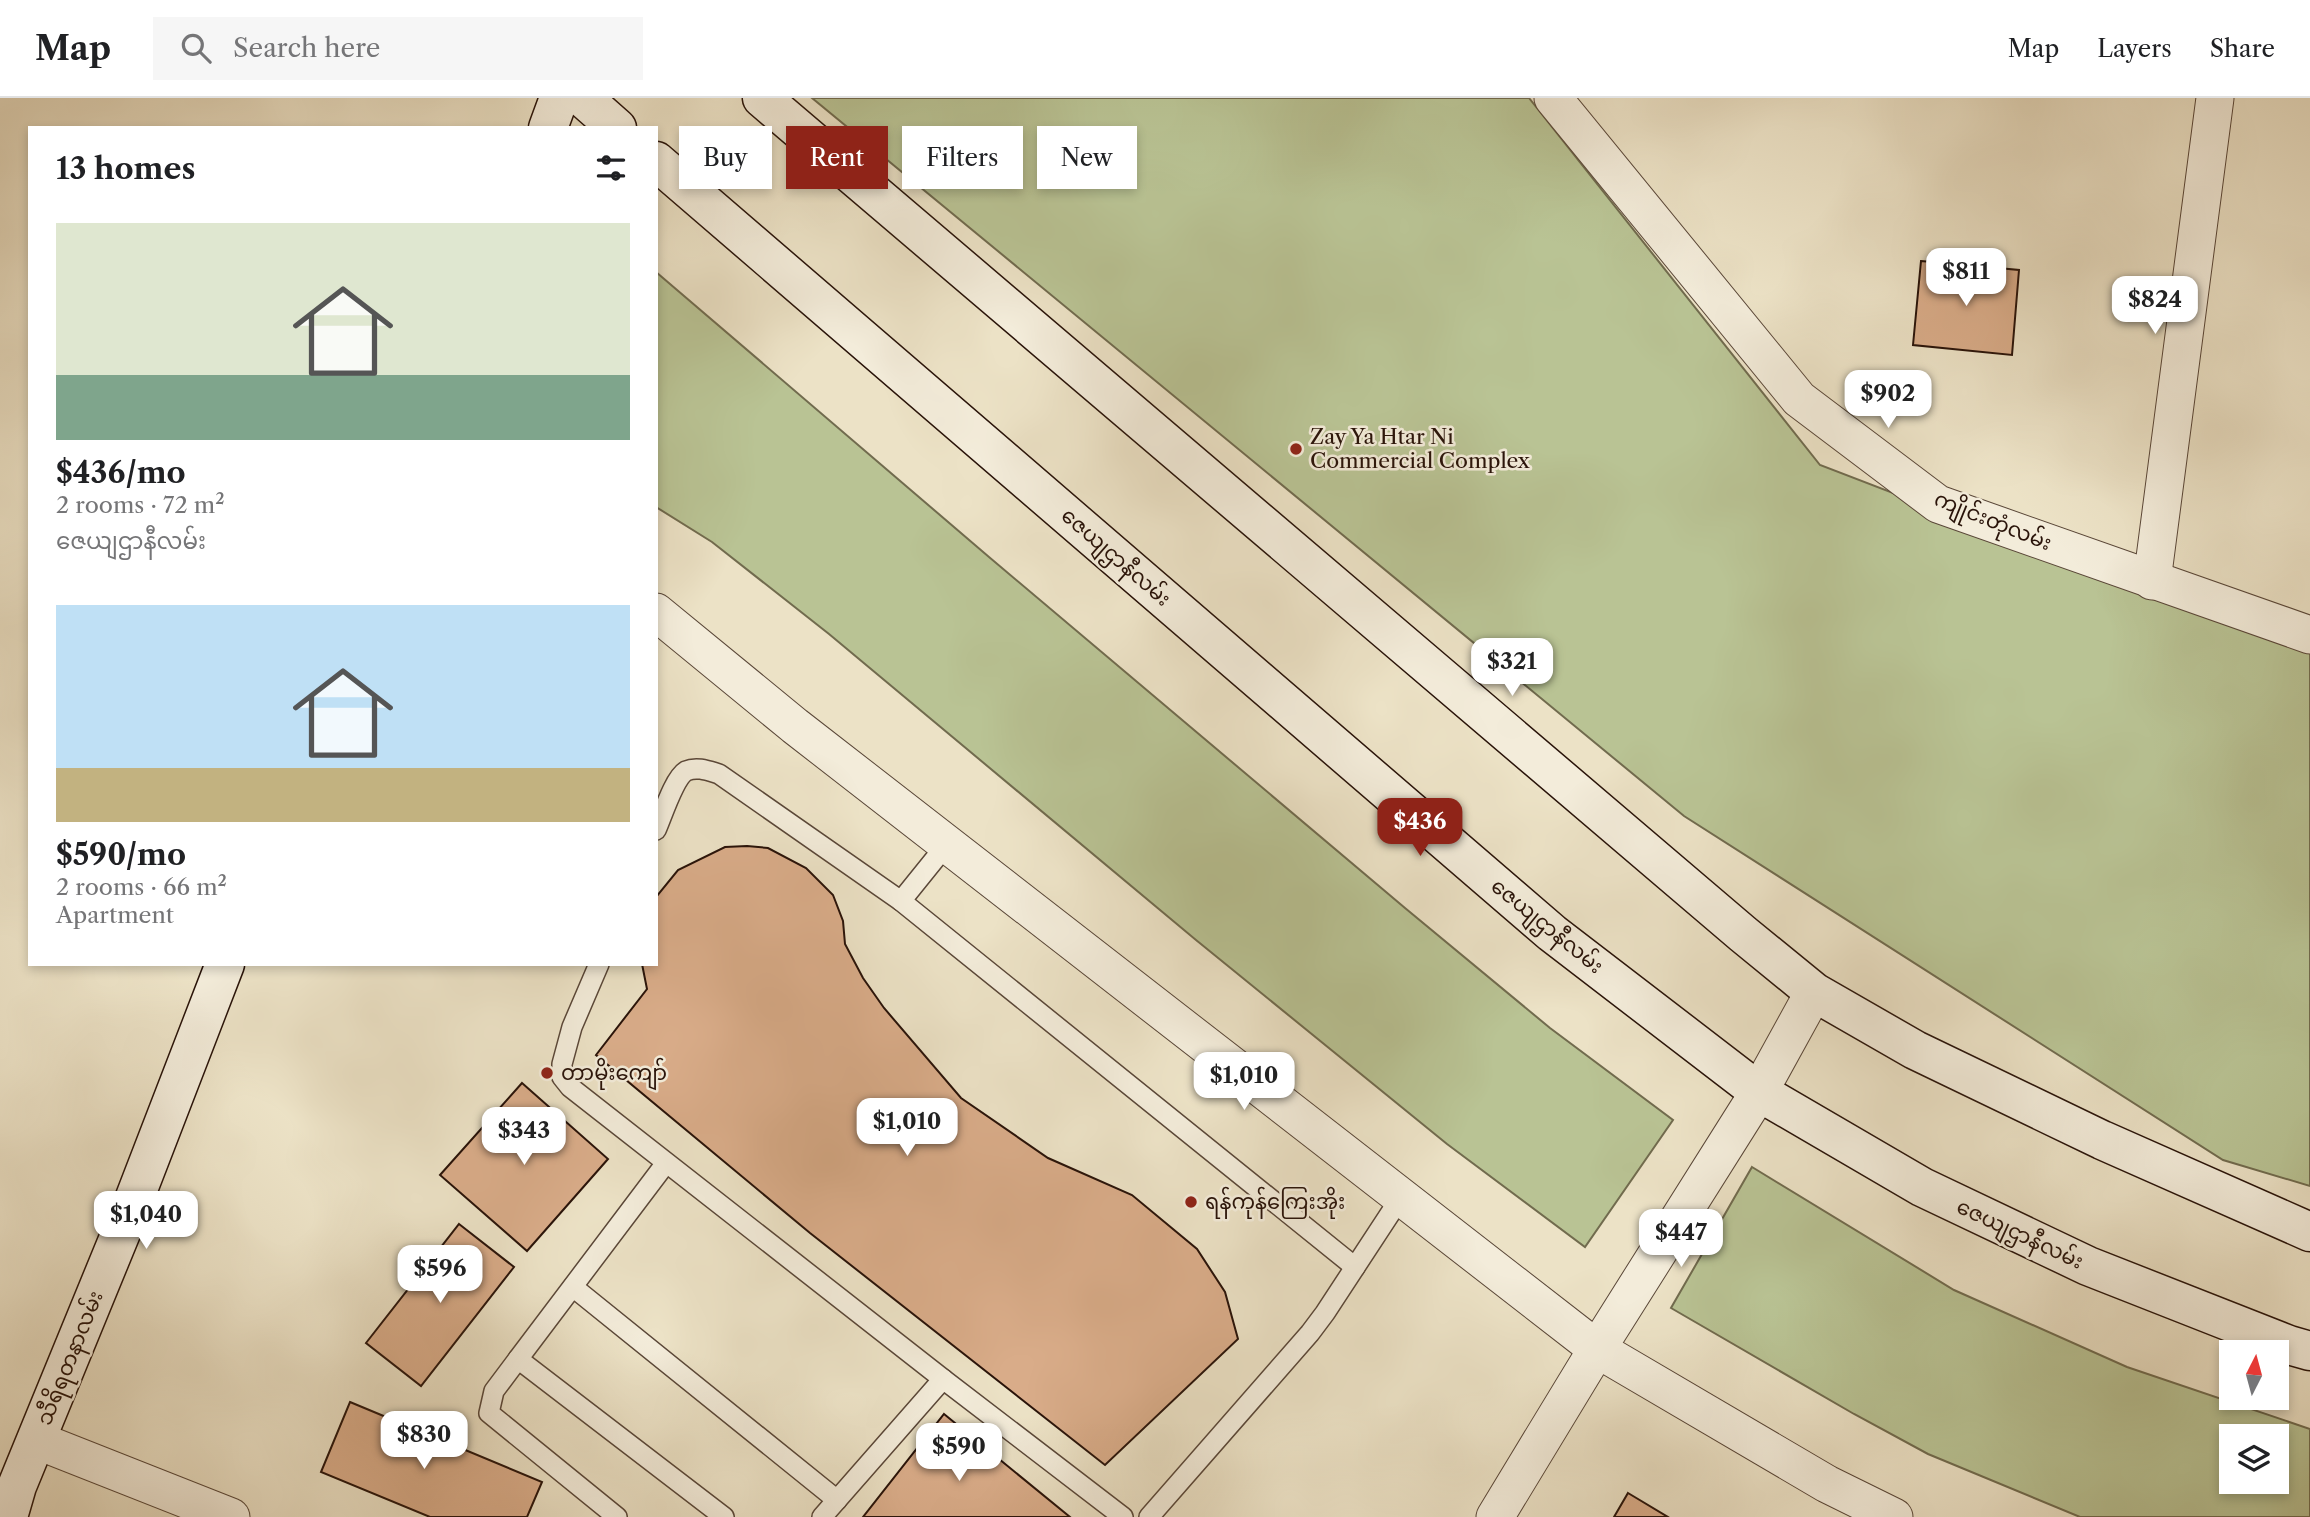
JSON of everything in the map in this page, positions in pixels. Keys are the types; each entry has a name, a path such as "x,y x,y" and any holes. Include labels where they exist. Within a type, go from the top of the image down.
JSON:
{"main road":[{"path":"549,126 559,98"},
{"path":"583,98 615,126"},
{"path":"762,98 1814,992 1915,1050 2102,1140 2310,1232"},
{"name":"ဇေယျဌာနီလမ်း","path":"658,164 1552,933 1759,1092 1922,1187 2076,1260 2310,1351"},
{"name":"သီရိရတနာလမ်း","path":"8,1517 17,1486 127,1218 224,966"}],"street":[{"path":"2152,581 2215,98"},
{"name":"ကျိုင်းတုံလမ်း","path":"1568,106 1799,399 1938,504 2310,635"},
{"path":"658,614 795,726 1597,1349 1827,1484 1894,1517"},
{"path":"1496,1517 1597,1349 1759,1092 1814,992"},
{"path":"36,1440 231,1517"}],"lane":[{"path":"658,825 677,782 686,771 701,769 719,774 901,901 1355,1267"},
{"path":"901,901 947,844"},
{"path":"598,966 569,1038 562,1064 562,1077 570,1087 1124,1517"},
{"path":"617,1517 489,1413 494,1391 666,1163"},
{"path":"1149,1517 1310,1333 1401,1197"},
{"path":"573,1287 837,1500"},
{"path":"518,1359 724,1517"},
{"path":"822,1517 943,1379"}],"green space":[{"path":"812,98 1529,98 1820,465 2310,653 2310,1186 2223,1160 1684,816 923,189 1023,189 1023,126 902,126 902,172 888,161 888,126 846,126"},
{"path":"658,274 1405,908 1550,1028 1673,1120 1585,1247 1447,1144 1196,940 829,634 712,542 658,508"},
{"path":"1752,1167 1954,1290 2127,1367 2219,1398 2219,1410 2254,1410 2310,1429 2310,1517 2080,1517 1928,1454 1671,1308"}],"building":[{"path":"1921,261 2019,270 2012,355 1913,345"},
{"path":"725,847 768,848 806,868 833,895 843,921 845,944 863,978 884,1008 961,1098 1048,1158 1132,1195 1197,1249 1225,1292 1238,1339 1105,1465 810,1233 596,1055 647,989 642,966 658,966 658,895 678,870"},
{"path":"522,1083 608,1159 527,1251 440,1175"},
{"path":"459,1224 514,1267 421,1386 366,1343"},
{"path":"350,1402 542,1482 527,1517 430,1517 321,1472"},
{"path":"944,1414 1070,1517 863,1517"},
{"path":"1628,1493 1668,1517 1614,1517"}],"place":[{"name":"Zay Ya Htar Ni Commercial Complex","path":"1296,449"},
{"name":"တာမိုးကျော်","path":"547,1073"},
{"name":"ရန်ကုန်ကြေးအိုး","path":"1191,1202"}]}
